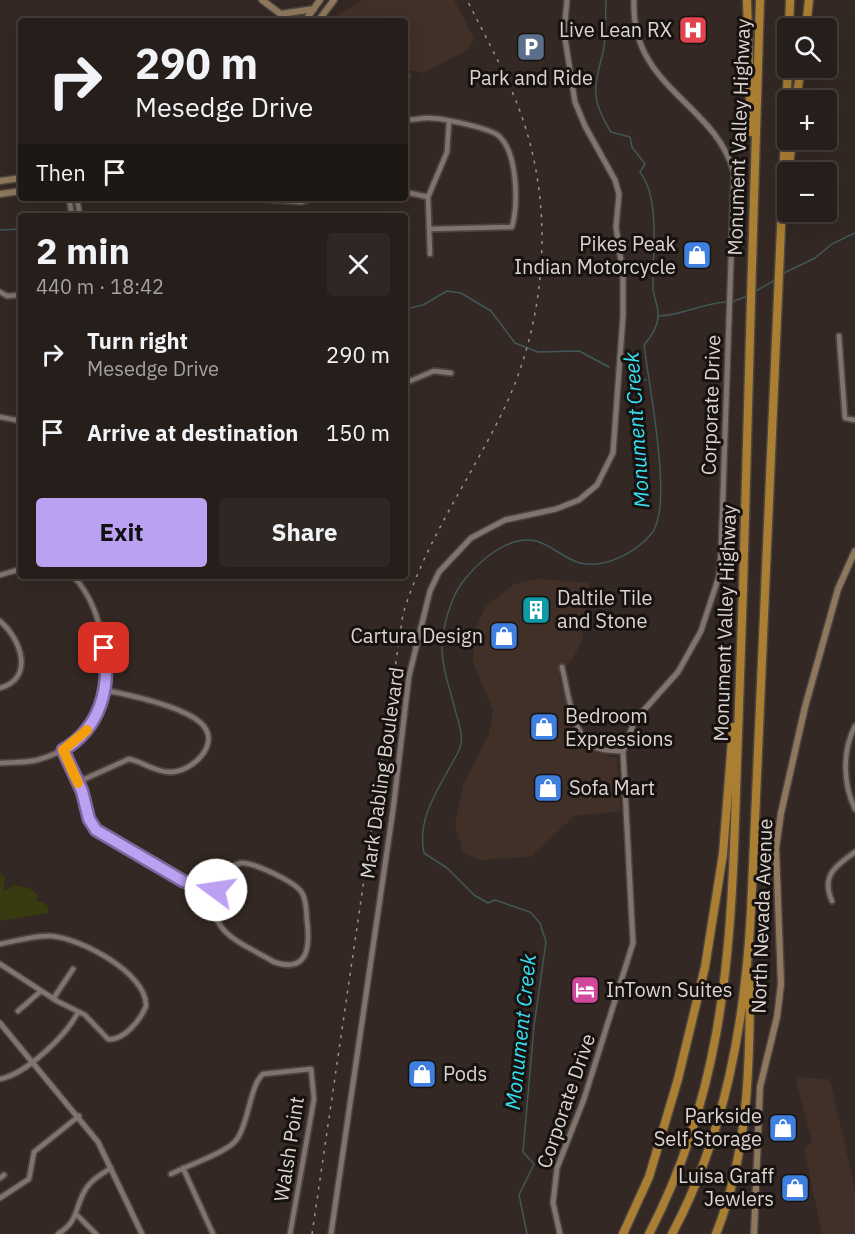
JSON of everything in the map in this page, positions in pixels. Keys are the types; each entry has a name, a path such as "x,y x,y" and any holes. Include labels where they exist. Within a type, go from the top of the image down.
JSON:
{"highway":[{"path":"747,0 754,204"},
{"name":"Monument Valley Highway","path":"649,1234 690,1140 717,1039 732,913 760,0"},
{"path":"789,18 790,0"},
{"path":"807,18 809,0"},
{"name":"Monument Valley Highway","path":"784,162 788,78"},
{"name":"Monument Valley Highway","path":"672,1234 701,1169 723,1101 743,1004 751,911 783,222"},
{"path":"623,1234 649,1177 681,1068 705,968 723,854 733,731 740,697"},
{"path":"716,1234 735,1179 744,1131 750,1012 751,911"}],"main road":[{"path":"262,0 286,18"},
{"path":"307,18 320,0"},
{"path":"320,18 334,0"},
{"path":"281,14 314,9"},
{"path":"0,182 18,179"},
{"path":"0,194 18,191"},
{"name":"North Nevada Avenue","path":"754,1234 760,1087 777,1017 781,984 776,848 781,813 805,707 838,588 855,551"}],"street":[{"name":"Corporate Drive","path":"560,1234 553,1203 557,1168 584,1099 633,943 623,751 635,720 678,672 690,652 710,609 719,576 735,188 731,161 714,135 650,64 636,33 634,0"},
{"name":"Mark Dabling Boulevard","path":"331,1234 393,810 409,676 430,591 445,565 471,537 505,520 556,509 579,500 597,485 613,453 623,316 623,275 616,227 619,194 615,180 585,126 575,102 564,32 566,3"},
{"path":"408,120 429,118 490,131 505,143 515,183 513,227 430,229"},
{"path":"430,254 428,197 447,152 449,122"},
{"path":"408,193 428,197"},
{"path":"288,201 304,201"},
{"path":"0,292 7,296 18,296"},
{"path":"838,336 845,418 855,420"},
{"path":"408,381 434,371 451,373"},
{"path":"0,417 18,420"},
{"path":"0,575 18,570"},
{"path":"0,763 31,762 63,750 77,740 91,724 100,707 107,670 99,617 75,579"},
{"path":"0,621 13,636 22,661 20,674 9,684 0,688"},
{"path":"562,667 582,735 591,745 602,750 623,751"},
{"path":"78,782 129,759 161,771 173,772 201,758 208,746 207,732 194,719 151,701 104,690"},
{"path":"855,726 847,749 846,777 855,809"},
{"path":"847,749 855,750"},
{"path":"63,750 78,782 89,819 96,830 183,881 216,890"},
{"path":"832,901 827,891 829,874 832,869 855,852"},
{"path":"241,863 253,864 295,886 305,899 310,943 306,955 296,963 282,965 227,934 213,914 212,903 216,890 222,873 241,863"},
{"path":"0,944 48,936 94,948 141,987 147,1000 140,1019 114,1040 104,1036 90,1019 53,999 0,964"},
{"path":"53,999 73,969"},
{"path":"18,1011 41,991"},
{"path":"0,1079 13,1075 69,1030 78,1012"},
{"path":"0,1023 79,1116 98,1142 142,1234"},
{"name":"Walsh Point","path":"171,1174 237,1141 248,1117 257,1079 263,1074 311,1069 314,1099 290,1234"},
{"path":"0,1198 29,1179 34,1152 79,1116"},
{"path":"58,1234 77,1215 82,1195 93,1180 111,1168"},
{"path":"183,1168 213,1234"},
{"path":"77,1215 96,1234"}],"shaded area":[{"path":"363,0 454,0 474,38 469,49 423,73 408,70 408,18 337,18 336,16"},
{"path":"539,579 589,583 582,640 574,656 559,676 578,740 598,753 617,758 621,811 574,816 531,857 479,860 463,852 455,824 463,785 489,734 493,710 473,663 474,633 485,607 514,584"},
{"path":"795,1077 828,1079 831,1084 855,1189 855,1234 822,1234 804,1148 812,1141"}],"green space":[{"path":"0,872 5,878 3,889 5,891 14,885 31,889 38,896 37,902 43,902 48,907 48,913 0,921"}],"waterway":[{"name":"Monument Creek","path":"527,1234 519,1195 534,1164 523,1152 534,1026 546,942 540,923 530,912 495,900 488,903 474,895 447,868 424,853 423,829 429,807 461,744 460,729 442,657 443,631 458,588 487,557 511,543 524,540 542,543 580,563 600,564 610,561 638,547 646,540 654,530 658,517 661,489 660,469 644,345 658,320 653,289 653,212 647,184 640,172 645,164 632,147 630,137 611,132 597,101 596,84 605,39 606,0"},
{"path":"0,230 18,229"},
{"path":"784,273 815,258 832,244 855,233"},
{"path":"756,291 775,280"},
{"path":"408,308 423,305 447,291 461,293 491,311 515,343 538,352 579,351 609,367"},
{"path":"732,302 747,296"},
{"path":"659,316 727,302"},
{"path":"635,377 646,380"}],"railway":[{"path":"312,1234 403,614 435,537 501,415 516,381 528,345 541,271 540,196 534,159 524,123 505,76 467,0"}],"slow traffic":[{"path":"78,783 63,750 87,730"}],"place":[{"name":"Live Lean RX","path":"693,30"},
{"name":"Park and Ride","path":"531,47"},
{"name":"Pikes Peak Indian Motorcycle","path":"697,255"},
{"name":"Daltile Tile and Stone","path":"536,610"},
{"name":"Cartura Design","path":"504,636"},
{"name":"Bedroom Expressions","path":"544,727"},
{"name":"Sofa Mart","path":"548,788"},
{"name":"InTown Suites","path":"585,990"},
{"name":"Pods","path":"422,1074"},
{"name":"Parkside Self Storage","path":"783,1128"},
{"name":"Luisa Graff Jewlers","path":"795,1188"}],"route":[{"path":"104,648 107,677 100,707 85,733 63,750 82,791 86,813 96,830 183,881 216,890"}]}
